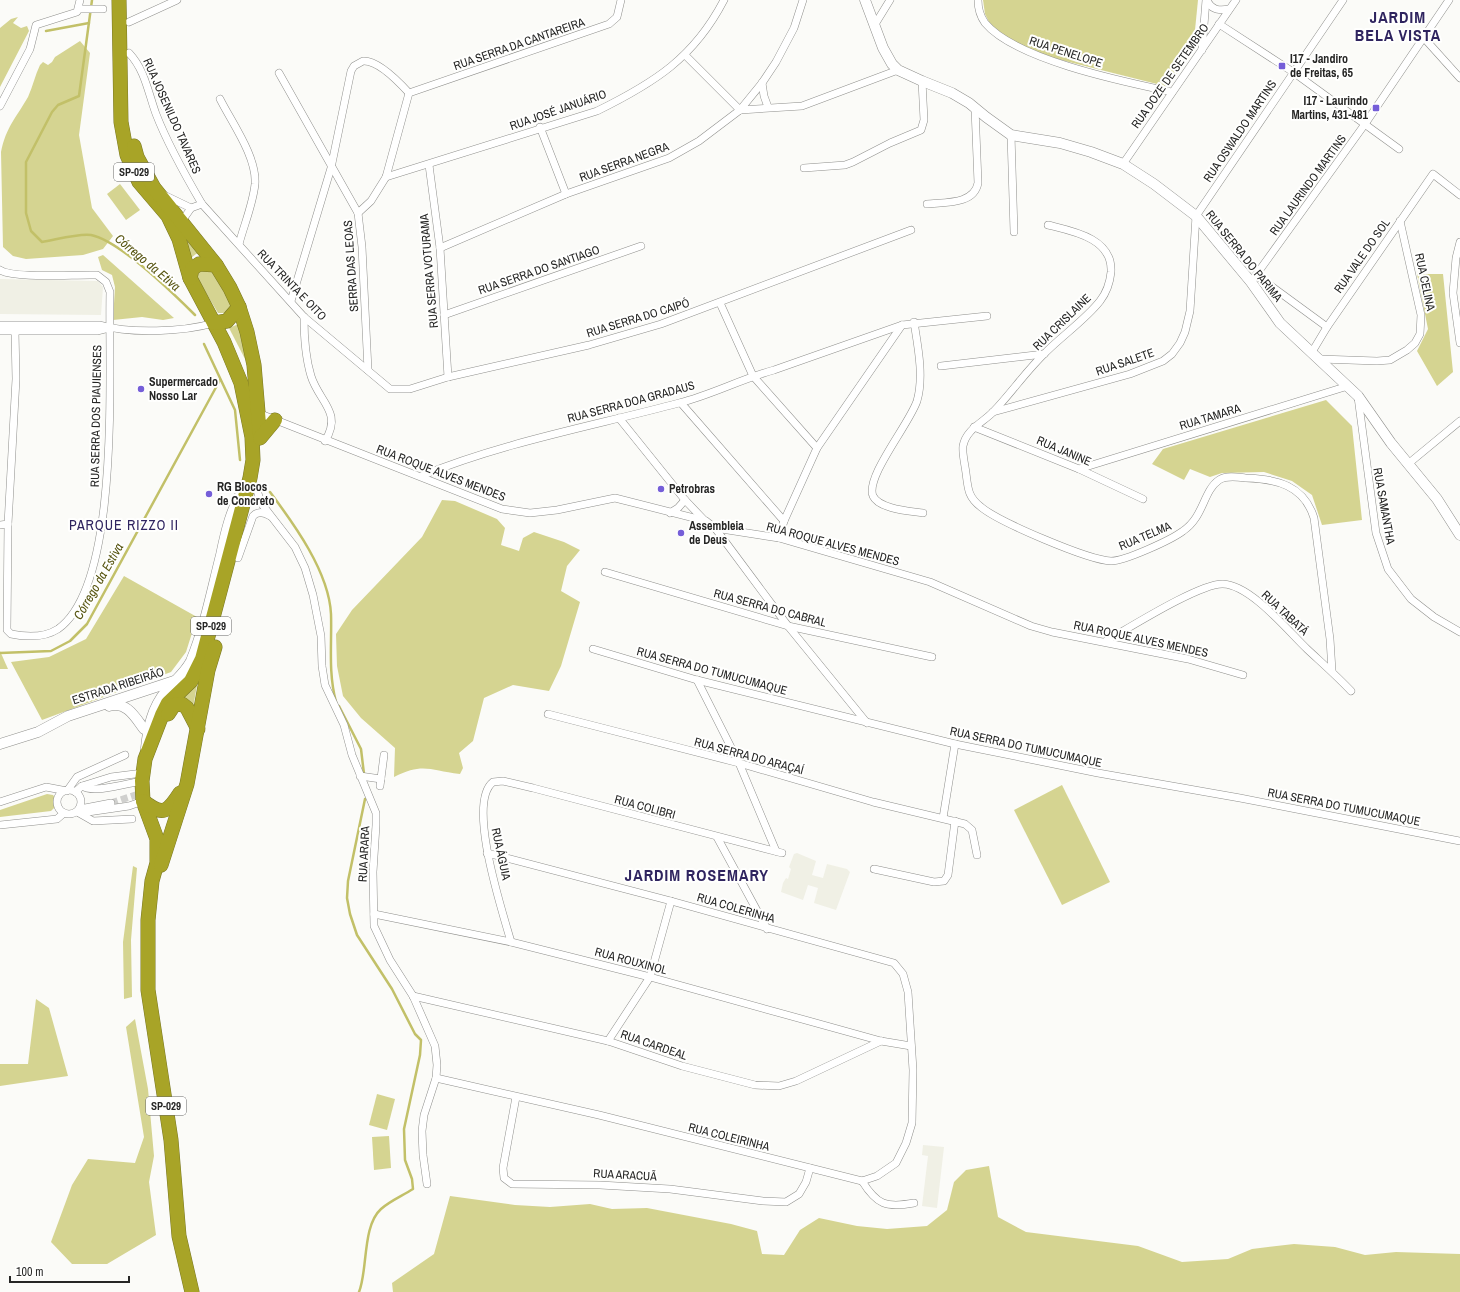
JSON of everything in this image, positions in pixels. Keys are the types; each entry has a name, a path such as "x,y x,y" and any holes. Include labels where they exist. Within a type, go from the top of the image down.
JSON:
{"highway":[{"name":"SP-029","path":"119,0 121,122 127,155 139,182 168,216 179,239 190,278 214,323 241,383 252,437 253,483 238,558 208,670 187,783 165,852 148,920"},
{"name":"SP-029","path":"128,0 130,116 133,143 137,157 154,188 182,221 199,246 216,265 230,288 239,307 250,346 257,395 261,457 202,659 191,681 168,703 149,732 144,766 143,801 157,839 157,863 152,881 148,920 148,990 172,1146 179,1236 192,1292"},
{"path":"190,278 192,269 199,264 216,265"},
{"path":"214,323 227,321 239,307"},
{"path":"241,383 252,405 258,413"},
{"path":"260,438 277,420"},
{"name":"SP-029","path":"149,732 178,704 187,708 198,729"},
{"name":"SP-029","path":"143,801 158,810 168,810 187,783"}],"street":[{"path":"80,0 82,9"},
{"path":"159,0 161,8"},
{"path":"129,22 177,0"},
{"name":"RUA SERRA DA CANTAREIRA","path":"409,93 609,24 617,17 622,0"},
{"name":"RUA JOSÉ JANUÁRIO","path":"386,177 429,165 540,127 597,111 629,95 657,79 685,55 708,26 724,0"},
{"name":"RUA SERRA NEGRA","path":"440,248 566,194 670,158 699,141 740,110 762,83 776,62 794,28 803,0"},
{"path":"685,55 740,110 793,108 802,106 898,70 892,64 883,48 866,0"},
{"path":"874,26 890,0"},
{"name":"RUA PENELOPE","path":"978,0 978,9 984,22 1013,46 1054,61 1122,82 1172,92"},
{"path":"1206,0 1217,10 1230,9"},
{"path":"1202,52 1206,0"},
{"name":"RUA DOZE DE SETEMBRO","path":"1123,164 1172,92 1202,52 1236,0"},
{"name":"RUA OSWALDO MARTINS","path":"1196,216 1343,0"},
{"name":"RUA LAURINDO MARTINS","path":"1253,279 1365,124 1449,0"},
{"path":"0,106 30,49 36,25 74,14 82,9 100,9"},
{"path":"1220,24 1293,72 1399,149"},
{"path":"1424,38 1460,78"},
{"name":"RUA JOSENILDO TAVARES","path":"129,53 143,73 157,114 189,182 202,204 239,244"},
{"path":"291,301 331,168 349,76 354,66 363,61 373,63 397,80 409,93 386,177 370,201 358,213"},
{"name":"RUA SERRA DO PARIMA","path":"898,70 952,93 1012,135 1060,143 1091,152 1123,164 1154,184 1196,216 1253,279 1280,323 1358,396 1391,443 1437,499 1460,535"},
{"name":"SERRA DAS LEOAS","path":"279,73 331,168 358,213 362,247 368,370"},
{"path":"804,168 845,165 921,130 924,120 922,81"},
{"path":"762,83 768,108"},
{"path":"220,99 250,155 255,176 254,191 239,244"},
{"path":"927,204 967,199 976,190 978,183 975,108"},
{"path":"540,127 566,194"},
{"path":"1012,135 1014,232"},
{"name":"RUA SERRA VOTURAMA","path":"429,165 440,248 448,377"},
{"name":"RUA VALE DO SOL","path":"1312,352 1327,327 1433,174 1460,195"},
{"path":"154,188 176,202 191,208"},
{"path":"182,221 191,208 202,204"},
{"name":"RUA SALETE","path":"993,412 1130,374 1151,367 1172,354 1180,343 1185,332 1190,311 1196,216"},
{"name":"RUA CELINA","path":"1320,359 1390,360 1407,350 1415,343 1420,334 1421,315 1400,221"},
{"name":"RUA CRISLAINE","path":"993,412 1044,354 1100,302 1107,291 1111,266 1108,256 1101,246 1090,238 1048,225"},
{"name":"RUA SERRA DO CAIPÓ","path":"368,370 385,386 397,390 410,389 448,377 589,345 660,324 720,303 912,230"},
{"path":"1460,242 1456,258 1453,293 1460,343"},
{"name":"RUA TRINTA E OITO","path":"239,244 304,317 368,370"},
{"name":"RUA SERRA DO SANTIAGO","path":"444,315 641,246"},
{"path":"0,270 6,273 19,274 97,275 109,286 109,328"},
{"path":"1253,279 1327,327"},
{"path":"720,303 753,376 817,448"},
{"name":"RUA SERRA DOA GRADAUS","path":"421,476 492,450 681,403 753,376 902,325 914,322 987,316"},
{"path":"304,317 304,340 310,372 331,414 333,423 325,441"},
{"path":"914,322 919,369 917,400 912,413 883,461 871,487 873,495 881,504 923,513"},
{"path":"0,331 97,331 109,328 188,329 214,323"},
{"path":"0,325 100,325 109,328"},
{"path":"779,538 784,522 817,448 902,325"},
{"name":"RUA SERRA DOS PIAUIENSES","path":"8,524 7,628 11,634 36,636 47,634 58,629 70,618 83,598 93,570 102,528 108,463 109,328"},
{"path":"0,524 8,524 16,378 15,331"},
{"path":"942,366 1044,354"},
{"name":"RUA TAMARA","path":"1079,469 1348,386"},
{"path":"257,395 266,410 277,420"},
{"name":"RUA SAMANTHA","path":"1358,396 1376,533 1388,570 1411,599 1434,617 1460,632"},
{"path":"681,403 784,522"},
{"name":"RUA TELMA","path":"993,412 974,427 963,445 968,488 972,500 987,512 1059,545 1095,558 1113,561 1129,557 1183,531 1197,518 1211,489 1224,478 1271,480 1290,487 1300,494 1311,507 1314,518 1330,639 1332,671"},
{"name":"RUA ROQUE ALVES MENDES","path":"258,413 325,441 421,476 502,509 530,513 557,510 615,498 624,499 670,513 706,521 715,528 779,538 930,582 1031,626 1052,632 1106,641 1188,659 1244,675"},
{"path":"619,418 685,500 706,521"},
{"path":"1408,464 1460,421"},
{"name":"RUA JANINE","path":"974,427 1079,469 1143,499"},
{"name":"RUA ARARA","path":"253,483 261,503 295,547 304,568 318,615 326,685 344,725 360,776 370,796 376,813 373,872 374,926 390,960 413,996 435,1046 437,1065 436,1078 424,1115 422,1131 422,1155 427,1184"},
{"name":"SP-029","path":"149,732 150,706 156,698 165,692 185,672 191,661 205,617 228,521 237,499 253,483"},
{"path":"670,513 678,508 685,500"},
{"path":"238,558 253,516 258,512 262,512 270,516"},
{"path":"715,528 788,626 868,723"},
{"name":"RUA SERRA DO CABRAL","path":"605,572 788,626 932,657"},
{"name":"RUA TABATÁ","path":"1106,641 1193,594 1212,586 1223,584 1234,586 1266,608 1351,691"},
{"name":"RUA SERRA DO TUMUCUMAQUE","path":"594,649 697,680 955,744 1098,773 1240,798 1460,841"},
{"path":"697,680 739,763"},
{"name":"ESTRADA RIBEIRÃO","path":"0,744 38,732 68,716 176,681"},
{"name":"SP-029","path":"144,766 150,720 165,692"},
{"name":"ESTRADA RIBEIRÃO","path":"68,716 120,705 130,710 149,732"},
{"name":"RUA SERRA DO ARAÇAÍ","path":"548,714 739,763 873,802 955,821 970,827 977,855"},
{"path":"944,818 955,744"},
{"path":"71,792 77,777 126,755"},
{"path":"360,776 381,783 384,755"},
{"name":"RUA COLIBRI","path":"503,781 779,852 739,763"},
{"path":"0,802 46,787 71,792 80,798 80,806 72,814 64,813 58,808 57,801 60,794 71,792 82,786 144,766"},
{"name":"RUA ÁGUIA","path":"503,781 493,782 486,794 483,812 484,834 487,853 511,942"},
{"path":"77,812 81,814 128,806 143,801"},
{"path":"77,812 83,809 111,803"},
{"path":"77,812 93,821 132,819"},
{"path":"0,825 57,819 64,813"},
{"path":"874,869 934,882 944,881 948,875 955,821"},
{"path":"717,837 766,929"},
{"name":"RUA COLERINHA","path":"487,853 671,901 766,929 886,960 899,967 903,974 908,992 912,1046"},
{"path":"608,1041 650,977 671,901"},
{"name":"RUA ROUXINOL","path":"374,914 511,942 650,977 881,1041 912,1046"},
{"name":"RUA CARDEAL","path":"413,996 608,1041 682,1066 755,1085 779,1086 816,1072 881,1041"},
{"path":"912,1046 913,1114 906,1143 896,1163 877,1176 862,1180 875,1200 882,1204 892,1205 914,1203"},
{"name":"RUA COLEIRINHA","path":"436,1078 599,1115 862,1180"},
{"name":"RUA ARACUÃ","path":"516,1097 503,1168 504,1178 512,1184 600,1184 662,1188 763,1201 786,1202 799,1194 806,1182 810,1168"}],"shaded area":[{"path":"983,0 1198,0 1193,50 1169,85 1165,86 1057,59 1014,43 990,24 985,14"},
{"path":"18,17 13,23 21,28 27,26 29,31 0,87 0,28 11,19"},
{"path":"80,41 90,53 79,135 92,208 113,236 103,249 83,255 26,259 13,256 3,247 1,152 3,143 12,123 28,97 40,65 43,62 48,65 55,57"},
{"path":"120,184 140,210 126,220 107,194"},
{"path":"185,236 202,253 196,254 191,258"},
{"path":"103,255 174,318 163,320 142,317 113,320 115,287 112,275 102,270 98,257"},
{"path":"212,268 233,305 225,313 218,313 196,276 198,270"},
{"path":"1417,274 1443,274 1453,372 1437,386 1417,351 1428,329"},
{"path":"0,279 98,281 103,287 101,315 0,314"},
{"path":"241,323 250,362 245,359 229,328"},
{"path":"1326,400 1352,426 1362,520 1322,525 1312,495 1292,481 1264,472 1222,473 1210,477 1190,469 1184,480 1152,464 1163,449"},
{"path":"442,500 455,501 497,519 505,528 501,545 519,551 523,538 534,532 564,542 580,550 567,566 561,591 580,602 561,666 549,691 513,685 484,698 473,741 459,753 463,768 460,774 420,769 404,772 394,777 395,748 361,718 343,696 337,666 336,634 352,610 422,537"},
{"path":"124,576 197,617 186,652 171,672 42,720 11,662 49,657 86,639"},
{"path":"0,651 8,669 0,669"},
{"path":"198,680 193,707 176,701"},
{"path":"1062,785 1110,882 1062,905 1014,810"},
{"path":"47,794 53,795 56,799 54,808 51,811 0,817 0,810"},
{"path":"797,853 816,861 812,875 823,878 827,864 847,869 850,872 836,910 814,903 818,888 808,885 803,900 781,892 783,883 786,878 788,879 791,869 789,867 794,854"},
{"path":"133,866 137,868 131,940 132,997 124,999 123,942"},
{"path":"36,999 49,1008 68,1076 0,1086 0,1064 28,1064"},
{"path":"135,1019 148,1089 154,1156 149,1182 156,1235 107,1264 72,1264 51,1242 72,1185 88,1159 135,1163 144,1137 126,1027"},
{"path":"377,1094 395,1099 387,1130 369,1125"},
{"path":"389,1136 391,1168 374,1170 372,1137"},
{"path":"923,1145 944,1147 937,1208 922,1206 928,1156 922,1155"},
{"path":"989,1166 998,1217 1026,1232 1138,1246 1182,1262 1228,1259 1252,1249 1294,1244 1335,1247 1365,1255 1396,1252 1460,1254 1460,1292 393,1292 392,1283 434,1254 450,1196 515,1205 550,1207 590,1204 612,1209 647,1208 731,1224 757,1231 762,1254 784,1255 800,1230 819,1218 857,1226 887,1229 927,1226 947,1210 954,1182 966,1170"}],"waterway":[{"name":"Córrego da Etiva","path":"92,0 79,96 58,105 52,112 26,162 26,213 31,231 42,242 86,235 103,239 131,257 146,269 195,315"},
{"path":"46,31 89,23"},
{"name":"Córrego da Etiva","path":"204,344 235,410 240,460"},
{"name":"Córrego da Estiva","path":"0,653 51,651 70,641 87,624 220,380"},
{"path":"270,492 309,549 324,582 329,598 331,614 331,669 336,702"},
{"path":"339,706 361,749 364,774"},
{"path":"359,1292 364,1272 368,1237 375,1217 385,1206 413,1189 412,1179 405,1160 404,1129 420,1055 421,1040 415,1034 392,989 357,935 350,914 347,898 348,881 365,799"}],"tunnel":[{"path":"111,803 142,793"}],"place":[{"name":"I17 - Jandiro de Freitas, 65","path":"1282,66"},
{"name":"I17 - Laurindo Martins, 431-481","path":"1376,108"},
{"name":"Supermercado Nosso Lar","path":"141,389"},
{"name":"Petrobras","path":"661,489"},
{"name":"RG Blocos de Concreto","path":"209,494"},
{"name":"Assembleia de Deus","path":"681,533"}],"district":[{"name":"JARDIM BELA VISTA","path":"1398,26"},
{"name":"PARQUE RIZZO II","path":"124,525"},
{"name":"JARDIM ROSEMARY","path":"697,875"}]}
